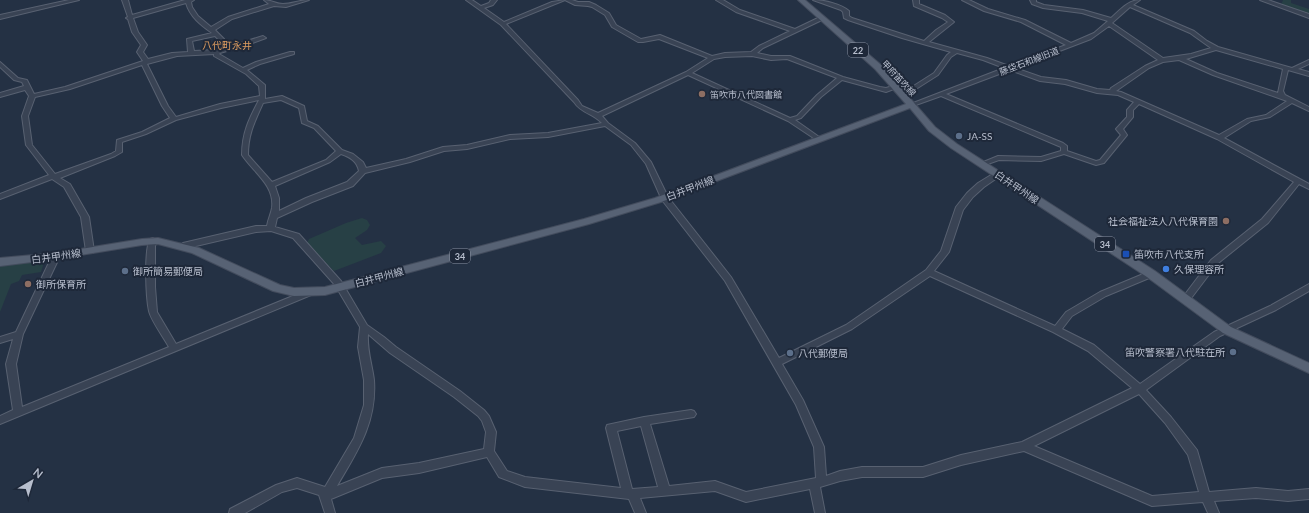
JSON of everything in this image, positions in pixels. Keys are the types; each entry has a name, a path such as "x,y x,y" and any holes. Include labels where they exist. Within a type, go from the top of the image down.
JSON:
{"main road":[{"name":"甲府笛吹線","path":"801,0 878,67 911,105"},
{"name":"白井甲州線","path":"0,262 56,256 152,241 183,246 195,250 277,288 294,292 308,293 341,288 586,222 665,198 911,105 932,129 1151,274 1227,330 1309,368"}],"street":[{"path":"0,17 76,0"},
{"path":"125,0 135,32 144,45 140,52 165,106 174,119"},
{"path":"130,18 189,0 195,16 221,39 221,44 216,55 243,70 262,85 262,99 249,126 245,145 245,155 271,185 275,193 276,208 270,228"},
{"path":"267,0 272,5"},
{"path":"211,30 230,18 272,5 279,6 306,0"},
{"path":"469,0 503,24 580,107 598,115 606,124 633,144 648,164 665,198 728,279 800,403 819,447 818,483 820,513"},
{"path":"481,8 491,4 494,0"},
{"path":"503,24 562,0"},
{"path":"568,0 577,4 589,4 594,6 608,14 614,26 640,41 644,41 654,36 660,37 712,58"},
{"path":"719,0 745,13 796,31"},
{"path":"816,0 846,10 846,17 850,19 925,43 985,59 1040,79 1066,82 1097,91 1113,92 1219,138 1309,187"},
{"path":"916,0 916,5 919,7 951,22 938,30 925,43"},
{"path":"965,0 986,10 1023,21 1071,45"},
{"path":"1033,0 1034,3 1043,6 1083,12 1110,22 1162,60"},
{"name":"藤垈石和線旧道","path":"911,105 1095,35 1129,5 1137,0"},
{"path":"1263,0 1309,16"},
{"path":"1129,5 1192,32 1216,48 1309,74"},
{"path":"752,54 761,48 822,18"},
{"path":"191,52 189,40 216,34"},
{"path":"32,96 78,85 145,62 172,55 191,52 217,52 264,38"},
{"path":"1113,92 1112,89 1147,67 1162,60 1204,53 1216,48"},
{"path":"903,94 936,74 948,56 956,51"},
{"path":"243,70 258,63 292,53"},
{"path":"598,115 688,73 712,58 725,55 752,54 771,58 788,57 841,78 879,89 886,90 896,87"},
{"path":"1180,58 1197,67 1221,76 1282,96 1309,109"},
{"path":"1294,69 1309,62"},
{"path":"0,64 16,79 25,81 32,96 25,116 29,145 54,176 67,186 84,217 90,251"},
{"path":"1282,96 1280,91 1286,68"},
{"path":"688,73 790,120 820,140"},
{"path":"790,120 799,117 819,96 841,78"},
{"path":"0,94 27,87"},
{"path":"941,94 975,110 1061,144 1064,146 1064,152"},
{"path":"0,197 113,155 119,152 119,141 144,133 174,119 220,106 262,99 282,98 302,107 304,122 316,127 340,151 351,155 361,163 363,171"},
{"path":"1219,138 1249,120 1268,116 1291,101"},
{"path":"983,164 998,158 1041,159 1064,152 1096,163 1102,162 1124,135 1119,129 1130,117 1130,110 1138,102"},
{"path":"273,217 309,200 350,184 363,171 408,161 443,150 468,148 510,137 548,135 606,124"},
{"path":"271,185 328,160 340,151"},
{"path":"777,363 849,327 929,272 945,252 959,209 970,195 981,185 998,174"},
{"path":"1186,299 1214,262 1265,221 1298,181"},
{"path":"183,246 241,232 270,228 296,236 328,270 341,288 364,327 393,350 481,412 486,419 491,432 489,452 503,474 525,482 630,494 715,486 746,497 818,483 840,476 862,472 923,472 962,460 1024,446 1140,388 1217,334 1273,308 1309,287"},
{"path":"152,241 151,266 153,312 174,348"},
{"path":"18,412 11,364 19,334 56,256"},
{"path":"929,272 1056,330 1091,348 1140,388 1168,420 1193,453 1204,496 1214,513"},
{"path":"1056,330 1069,314 1102,294 1151,274"},
{"path":"0,420 308,293"},
{"path":"326,496 359,440 369,405 369,380 363,347 364,327"},
{"path":"0,340 19,334"},
{"path":"641,513 630,494 612,428 644,421 691,414"},
{"path":"644,421 665,491"},
{"path":"1024,446 1152,500 1256,493 1288,496 1309,494"},
{"path":"326,496 382,473 419,468 489,452"},
{"path":"234,513 280,488 297,483 323,491 326,496 330,513"}],"green space":[{"path":"1283,0 1291,0 1291,3 1309,9 1309,15 1281,5"},
{"path":"362,218 367,220 370,225 367,230 355,238 362,245 381,241 386,246 381,253 334,271 307,243 309,239 346,223"},
{"path":"45,259 41,272 22,275 19,281 11,284 0,312 0,264"}],"place":[{"name":"笛吹市八代図書館","path":"702,94"},
{"name":"JA-SS","path":"959,136"},
{"name":"社会福祉法人八代保育園","path":"1226,221"},
{"name":"笛吹市八代支所","path":"1126,254"},
{"name":"久保理容所","path":"1166,269"},
{"name":"御所簡易郵便局","path":"125,271"},
{"name":"御所保育所","path":"28,284"},
{"name":"笛吹警察署八代駐在所","path":"1233,352"},
{"name":"八代郵便局","path":"790,353"}],"district":[{"name":"八代町永井","path":"227,45"}]}
